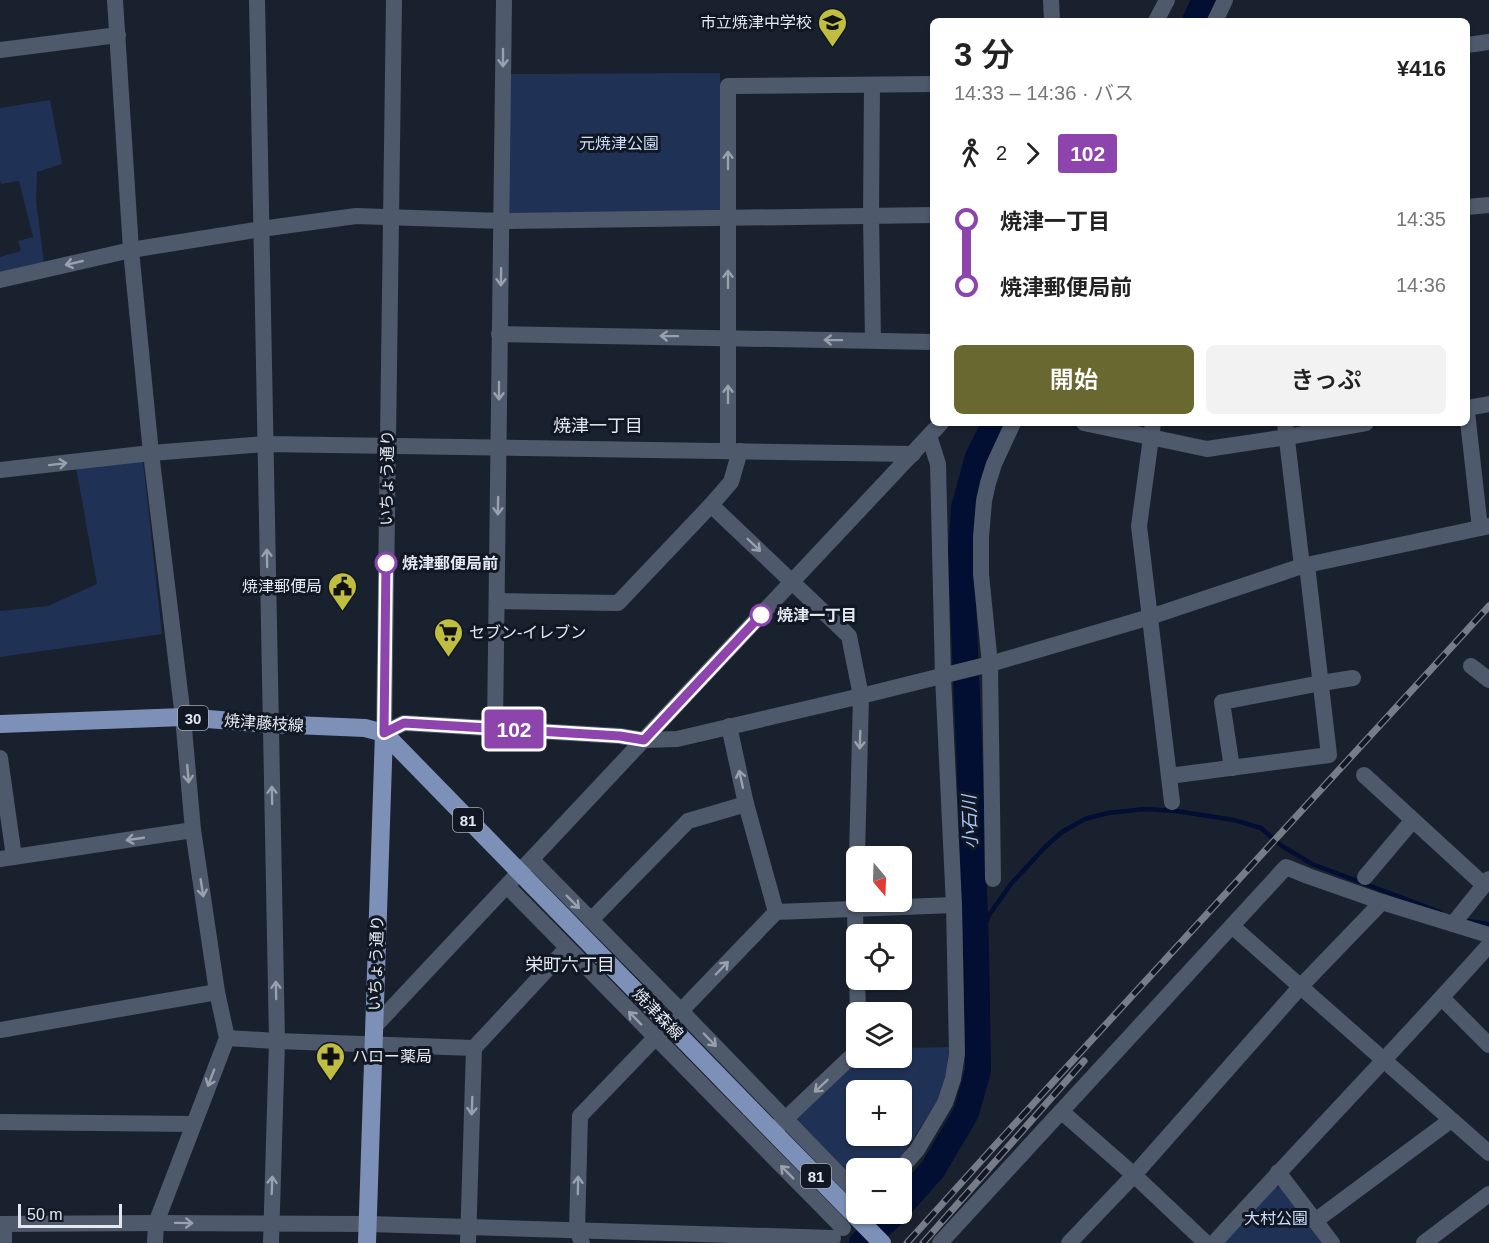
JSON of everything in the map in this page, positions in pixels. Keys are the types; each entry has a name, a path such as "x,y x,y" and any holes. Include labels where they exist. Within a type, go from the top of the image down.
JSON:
{"main road":[{"name":"焼津藤枝線","path":"0,724 183,717 365,728 384,733"},
{"name":"焼津森線","path":"384,733 526,866 668,1024 882,1243"},
{"name":"いちょう通り","path":"367,1243 384,733"}],"street":[{"path":"115,0 131,250 151,453 183,717 193,830 217,992 227,1038 156,1223 155,1243"},
{"path":"257,0 277,1041 271,1243"},
{"name":"いちょう通り","path":"384,733 394,0"},
{"path":"495,728 504,0"},
{"path":"1051,0 1052,18"},
{"path":"1158,18 1167,0"},
{"path":"1217,18 1226,0"},
{"path":"0,50 118,35"},
{"path":"1470,45 1489,42"},
{"path":"497,601 618,603 731,482 734,451 727,337 728,86 930,84"},
{"path":"872,85 873,340"},
{"path":"1470,207 1489,205"},
{"path":"0,280 131,250 356,216 502,221 930,215"},
{"path":"499,334 930,342"},
{"path":"1470,409 1489,404"},
{"path":"374,1036 507,886 938,426"},
{"path":"993,879 981,537 988,483 994,464 1013,426"},
{"path":"1113,426 1152,430 1207,449 1286,430 1331,426"},
{"path":"384,733 404,723 620,736 644,740 677,739 986,664 1150,617 1304,565 1485,527 1469,426"},
{"path":"1152,430 1139,526 1172,802"},
{"path":"1169,776 1329,755 1286,430"},
{"path":"910,1158 945,1103 953,1079 957,1054 938,464 929,436"},
{"path":"0,470 151,453 265,444 913,454"},
{"path":"711,505 849,636 861,696 856,846"},
{"path":"1471,666 1489,680"},
{"path":"1232,768 1222,702 1353,678"},
{"path":"729,726 746,804 776,912"},
{"path":"0,758 7,858 193,830"},
{"path":"1364,775 1487,882 1453,924"},
{"path":"591,920 688,821 746,804"},
{"path":"1365,877 1413,820"},
{"path":"526,866 591,920 846,1182"},
{"path":"940,1243 1286,867 1382,902 1489,935"},
{"path":"507,886 760,1145 835,1236"},
{"path":"1069,1243 1134,1175 1301,986 1382,902"},
{"path":"912,907 954,905"},
{"path":"579,1237 580,1116 776,912 846,909"},
{"path":"1232,926 1489,1154"},
{"path":"1214,1243 1489,945"},
{"path":"468,1235 474,1048 567,948"},
{"path":"0,1030 217,992"},
{"path":"1442,998 1487,1040"},
{"path":"227,1038 277,1041 374,1036 474,1048"},
{"path":"760,1145 846,1061"},
{"path":"1062,1112 1134,1175 1206,1243"},
{"path":"1315,1221 1451,1120"},
{"path":"0,1122 193,1124"},
{"path":"1278,1172 1332,1243"},
{"path":"1424,1243 1489,1194"},
{"path":"4,1243 2,1224 368,1224 468,1235 579,1237 835,1236 848,1224"}],"green space":[{"name":"元焼津公園","path":"720,73 722,212 509,215 509,74"},
{"path":"50,100 62,164 37,172 36,201 44,263 0,273 0,257 21,251 18,241 33,237 19,181 1,184 0,181 0,108"},
{"path":"143,461 162,634 0,657 0,611 48,606 97,584 76,467"},
{"path":"949,1047 946,1077 938,1100 912,1140 912,1080 846,1080 846,1146 908,1146 899,1158 846,1158 846,1173 798,1123 797,1117 847,1068 912,1068 912,1048"},
{"name":"大村公園","path":"1274,1187 1282,1187 1324,1243 1222,1243"}],"waterway":[{"name":"小石川","path":"1196,18 1205,0"},
{"name":"小石川","path":"912,1193 933,1169 966,1113 978,1071 976,947 961,553 964,508 978,457 994,426"},
{"path":"976,947 989,915 1011,884 1062,832 1085,819 1108,813 1145,809 1176,811 1234,820 1261,828 1282,846 1312,864 1440,912"},
{"path":"1468,921 1489,924"},
{"name":"小石川","path":"862,1243 882,1224"}],"railway":[{"path":"907,1243 1489,606"},
{"path":"923,1243 1084,1061"}],"bus line":[{"name":"102","path":"386,563 384,733 404,723 620,736 644,740 761,615"}],"place":[{"name":"市立焼津中学校","path":"833,48"},
{"name":"焼津郵便局前","path":"386,563"},
{"name":"焼津郵便局","path":"343,612"},
{"name":"焼津一丁目","path":"761,615"},
{"name":"セブン-イレブン","path":"448,658"},
{"name":"ハロー薬局","path":"331,1082"}],"district":[{"name":"焼津一丁目","path":"598,426"},
{"name":"栄町六丁目","path":"570,965"}]}
